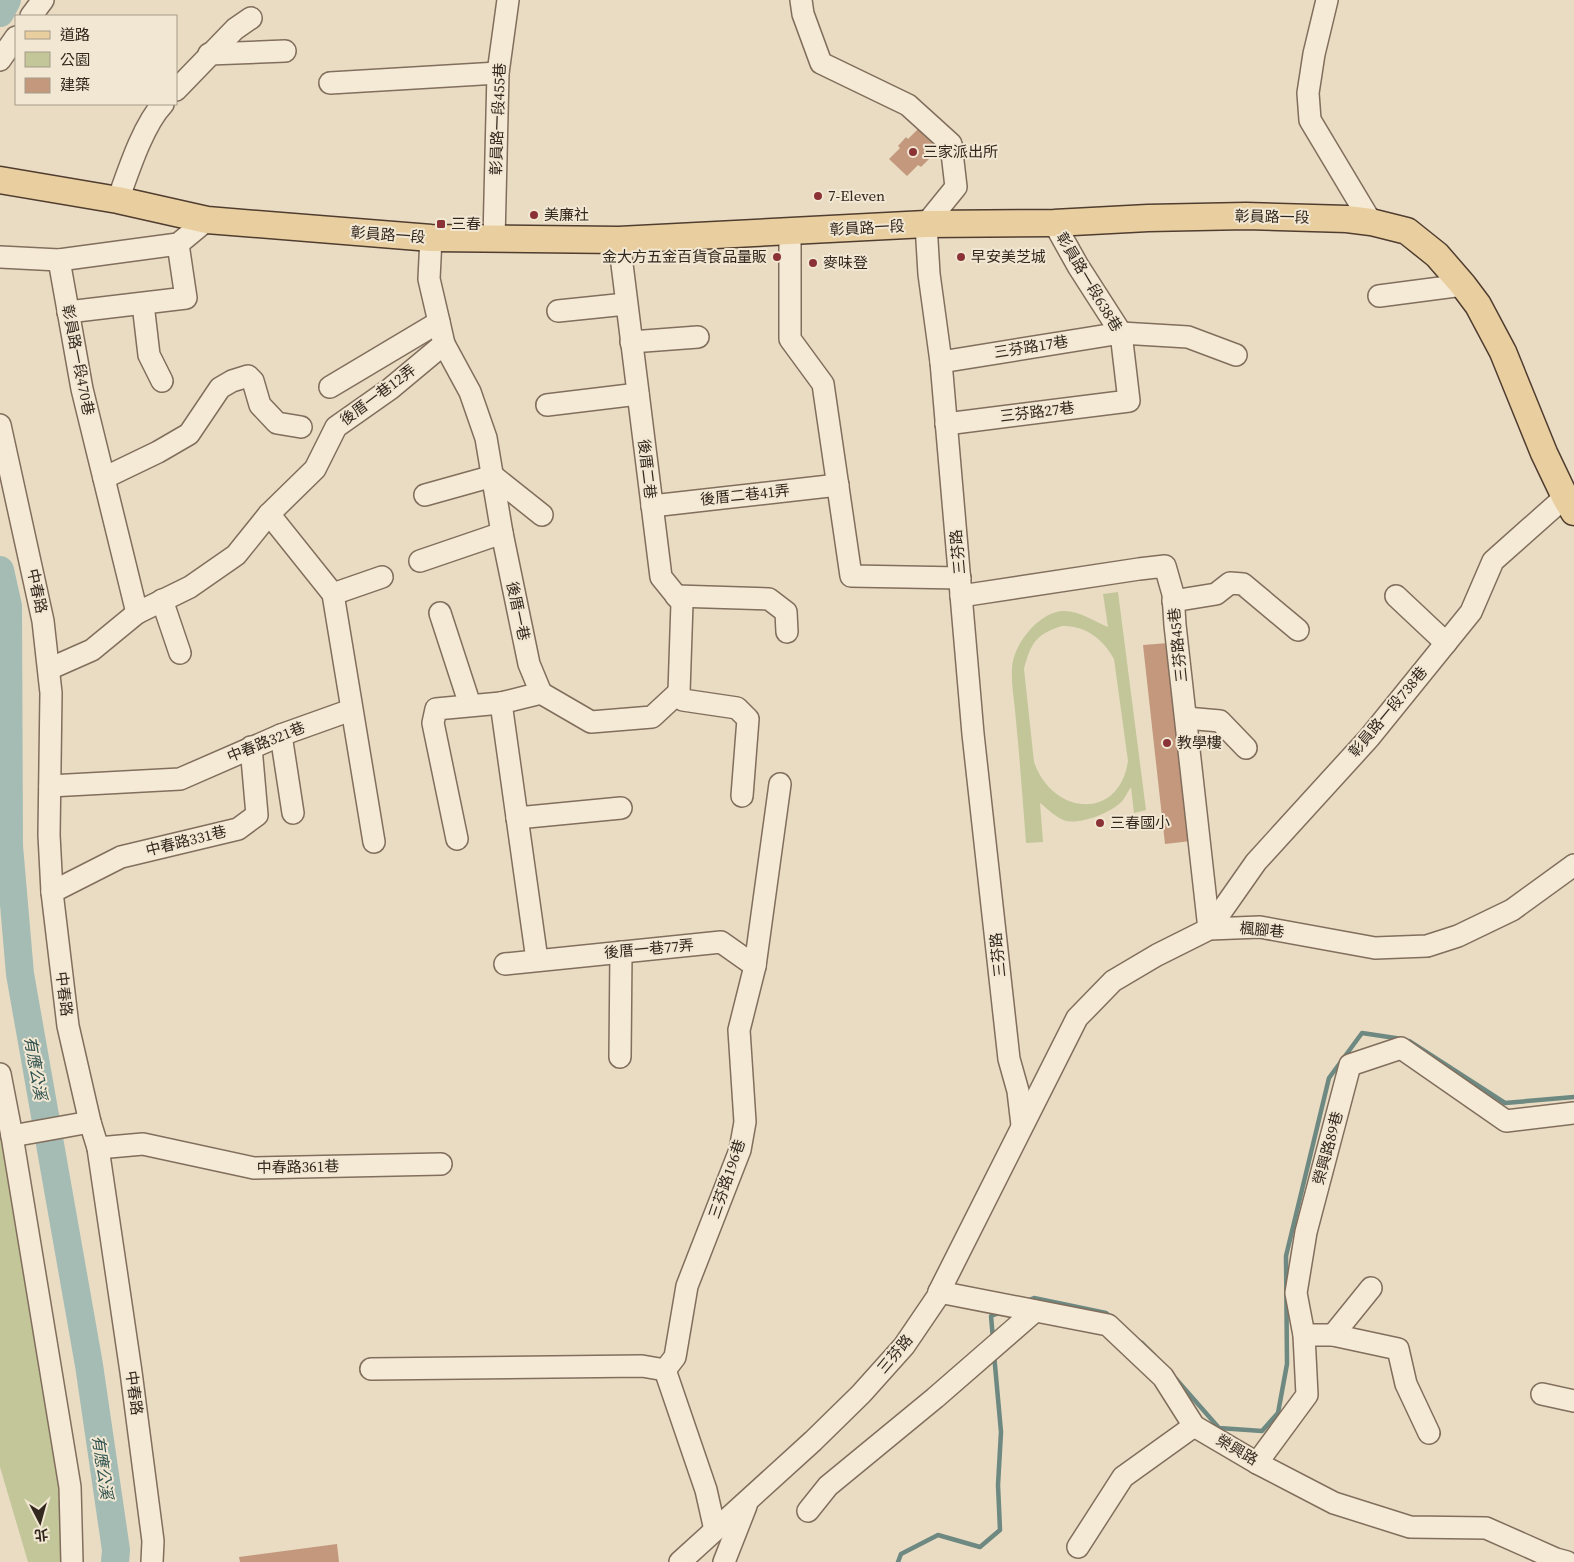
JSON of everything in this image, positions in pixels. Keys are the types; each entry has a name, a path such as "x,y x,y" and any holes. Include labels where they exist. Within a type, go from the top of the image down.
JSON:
{"main road":[{"name":"彰員路一段","path":"0,180 118,200 207,220 430,238 619,240 926,224 1054,223 1148,218 1246,216 1347,219 1371,222 1406,231 1437,255 1464,285 1478,305 1503,352 1544,453 1569,504"}],"street":[{"path":"32,15 43,0"},
{"name":"彰員路一段455巷","path":"494,239 498,73 508,0"},
{"path":"801,0 803,14 822,63 908,105 951,144 956,187 926,224"},
{"path":"1327,0 1314,54 1308,93 1310,120 1371,222"},
{"path":"178,88 235,29 251,18"},
{"path":"0,60 15,39"},
{"path":"210,54 285,51"},
{"path":"330,83 498,73"},
{"path":"118,200 134,157 156,111 162,105"},
{"path":"0,257 59,260 178,244 207,220"},
{"name":"彰員路一段638巷","path":"1054,223 1078,266 1121,333 1129,401"},
{"name":"三芬路","path":"680,1562 813,1441 867,1387 904,1346 940,1293 1022,1125 1018,1091 1010,1059 973,734 941,362 929,274 926,224"},
{"path":"790,232 790,339 823,384 851,576 961,587"},
{"name":"後厝一巷","path":"430,238 429,279 444,344 470,392 486,438 502,534 529,664 541,693"},
{"name":"後厝二巷","path":"619,240 661,577 682,603 678,692"},
{"path":"68,312 186,298 178,244"},
{"name":"彰員路一段470巷","path":"59,260 82,389 137,613"},
{"path":"1379,296 1464,285"},
{"path":"144,304 149,355 162,381"},
{"path":"558,311 626,304"},
{"path":"330,387 439,322"},
{"name":"三芬路17巷","path":"941,362 1121,333 1188,337 1236,355"},
{"path":"631,342 698,338"},
{"name":"後厝一巷12弄","path":"49,669 92,650 137,613 190,587 236,555 269,514 315,470 336,427 390,389 444,344"},
{"path":"104,478 158,452 189,434 220,388 232,381 248,376 253,381 260,405 277,423 301,426"},
{"path":"547,404 638,394"},
{"name":"三芬路27巷","path":"946,424 1129,401"},
{"name":"中春路","path":"0,424 43,621 51,693 49,835 52,892 68,1026 90,1122 98,1148 154,1541 152,1562"},
{"path":"425,495 493,476 542,515"},
{"name":"後厝二巷41弄","path":"652,506 838,484"},
{"name":"彰員路一段738巷","path":"1209,929 1256,862 1368,738 1471,612 1492,561 1569,504"},
{"path":"269,514 333,594 374,842"},
{"path":"420,562 502,534"},
{"name":"三芬路45巷","path":"961,587 1165,566 1173,594 1209,929"},
{"path":"333,594 382,577"},
{"path":"1173,601 1216,594 1230,583 1243,584 1298,630"},
{"path":"676,596 769,600 786,612 787,632"},
{"path":"1396,596 1446,643"},
{"path":"162,600 180,653"},
{"path":"440,613 470,705"},
{"path":"457,839 433,723 436,709 501,703 541,693 591,722 652,718 678,692 683,700 737,708 748,719 742,796"},
{"path":"501,703 537,960"},
{"name":"中春路321巷","path":"50,786 180,779 251,747 351,710"},
{"path":"1186,718 1220,721 1246,748"},
{"path":"281,735 293,813"},
{"name":"中春路331巷","path":"52,892 122,857 238,829 257,815 251,747"},
{"name":"三芬路196巷","path":"665,1370 675,1357 687,1286 740,1150 745,1122 739,1030 755,966 780,784"},
{"path":"517,818 621,808"},
{"name":"楓腳巷","path":"1022,1125 1077,1018 1113,981 1156,954 1209,929 1260,927 1375,948 1427,946 1458,936 1512,910 1574,865"},
{"name":"後厝一巷77弄","path":"504,964 720,942 755,966"},
{"path":"620,1057 621,952"},
{"name":"榮興路89巷","path":"1257,1463 1307,1395 1304,1335 1296,1293 1306,1232 1350,1065 1401,1048 1506,1121 1574,1113"},
{"path":"0,1074 70,1487 72,1562"},
{"path":"12,1136 90,1122"},
{"name":"中春路361巷","path":"98,1148 142,1144 254,1168 441,1164"},
{"path":"1333,1335 1371,1288"},
{"name":"榮興路","path":"939,1292 1108,1325 1163,1377 1194,1426 1257,1463 1334,1503 1410,1528 1486,1528 1567,1562"},
{"path":"808,1511 828,1486 935,1398 1036,1311"},
{"path":"1304,1335 1333,1335 1398,1350 1406,1384 1429,1433"},
{"path":"371,1369 642,1366 665,1370 706,1490 715,1530"},
{"path":"1542,1394 1574,1401"},
{"path":"1078,1547 1123,1477 1194,1426"},
{"path":"724,1562 748,1501"}],"green space":[{"path":"1118,592 1146,810 1134,813 1131,787 1123,800 1112,809 1080,821 1062,820 1040,803 1043,842 1026,843 1012,681 1013,659 1028,632 1036,624 1053,613 1062,611 1074,612 1108,627 1103,594","holes":["1070,626 1086,631 1099,640 1114,659 1128,761 1122,781 1112,794 1099,802 1084,804 1069,801 1055,793 1043,780 1034,762 1024,669 1029,652 1040,636 1053,629"]},
{"path":"0,1096 63,1485 62,1562 28,1562 0,1467"}],"building":[{"name":"三家派出所","path":"919,128 937,145 926,156 929,159 921,167 918,165 907,176 889,159 900,148 898,146 906,137 908,139"},
{"name":"教學樓","path":"1168,643 1191,841 1165,844 1143,645"},
{"path":"337,1544 339,1562 240,1562 239,1557"}],"waterway":[{"name":"有應公溪","path":"0,13 7,0"},
{"name":"有應公溪","path":"0,570 8,606 9,846 20,974 89,1365 116,1550 115,1562"},
{"path":"1176,1379 1219,1428 1262,1431 1278,1413 1287,1364 1286,1256 1329,1078 1362,1033 1402,1039"},
{"path":"1409,1041 1505,1103 1574,1097"},
{"path":"1027,1301 1034,1298 1106,1313 1111,1317"},
{"path":"993,1339 991,1316 1002,1312"},
{"path":"1142,1343 1154,1355"},
{"path":"898,1562 901,1554 938,1535 980,1547 1000,1530 998,1485 1001,1432 994,1354"}],"place":[{"name":"三家派出所","path":"913,152"},
{"name":"7-Eleven","path":"818,196"},
{"name":"美廉社","path":"534,215"},
{"name":"三春","path":"441,224"},
{"name":"金大方五金百貨食品量販","path":"777,257"},
{"name":"早安美芝城","path":"961,257"},
{"name":"麥味登","path":"813,263"},
{"name":"教學樓","path":"1167,743"},
{"name":"三春國小","path":"1100,823"}]}
